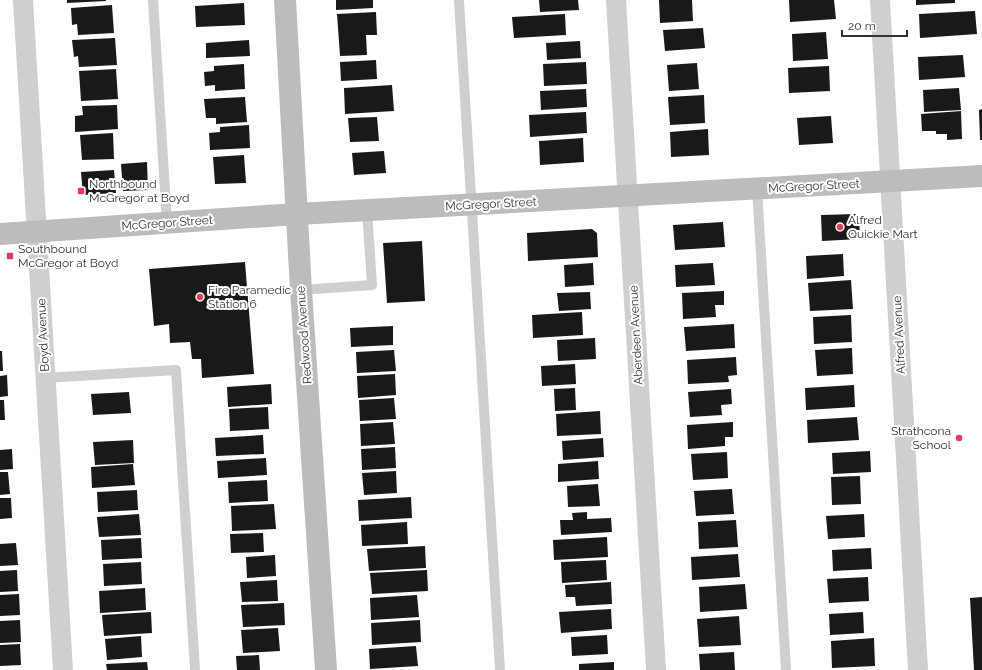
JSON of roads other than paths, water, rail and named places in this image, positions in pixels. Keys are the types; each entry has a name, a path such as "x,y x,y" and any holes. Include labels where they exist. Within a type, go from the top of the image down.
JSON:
{"main road":[{"name":"Redwood Avenue","path":"284,0 326,670"},
{"name":"McGregor Street","path":"0,234 297,214 982,176"}],"street":[{"name":"Boyd Avenue","path":"23,0 63,670"},
{"name":"Aberdeen Avenue","path":"616,0 656,670"},
{"name":"Alfred Avenue","path":"880,0 918,670"}],"lane":[{"path":"153,0 167,223"},
{"path":"459,0 473,205 500,670"},
{"path":"757,189 786,670"},
{"path":"301,290 372,285 367,210"},
{"path":"45,378 176,370 195,670"}],"place":[{"name":"Northbound McGregor at Boyd","path":"81,191"},
{"name":"Alfred Quickie Mart","path":"840,227"},
{"name":"Southbound McGregor at Boyd","path":"10,256"},
{"name":"Fire Paramedic Station 6","path":"200,297"},
{"name":"Strathcona School","path":"959,438"}]}
